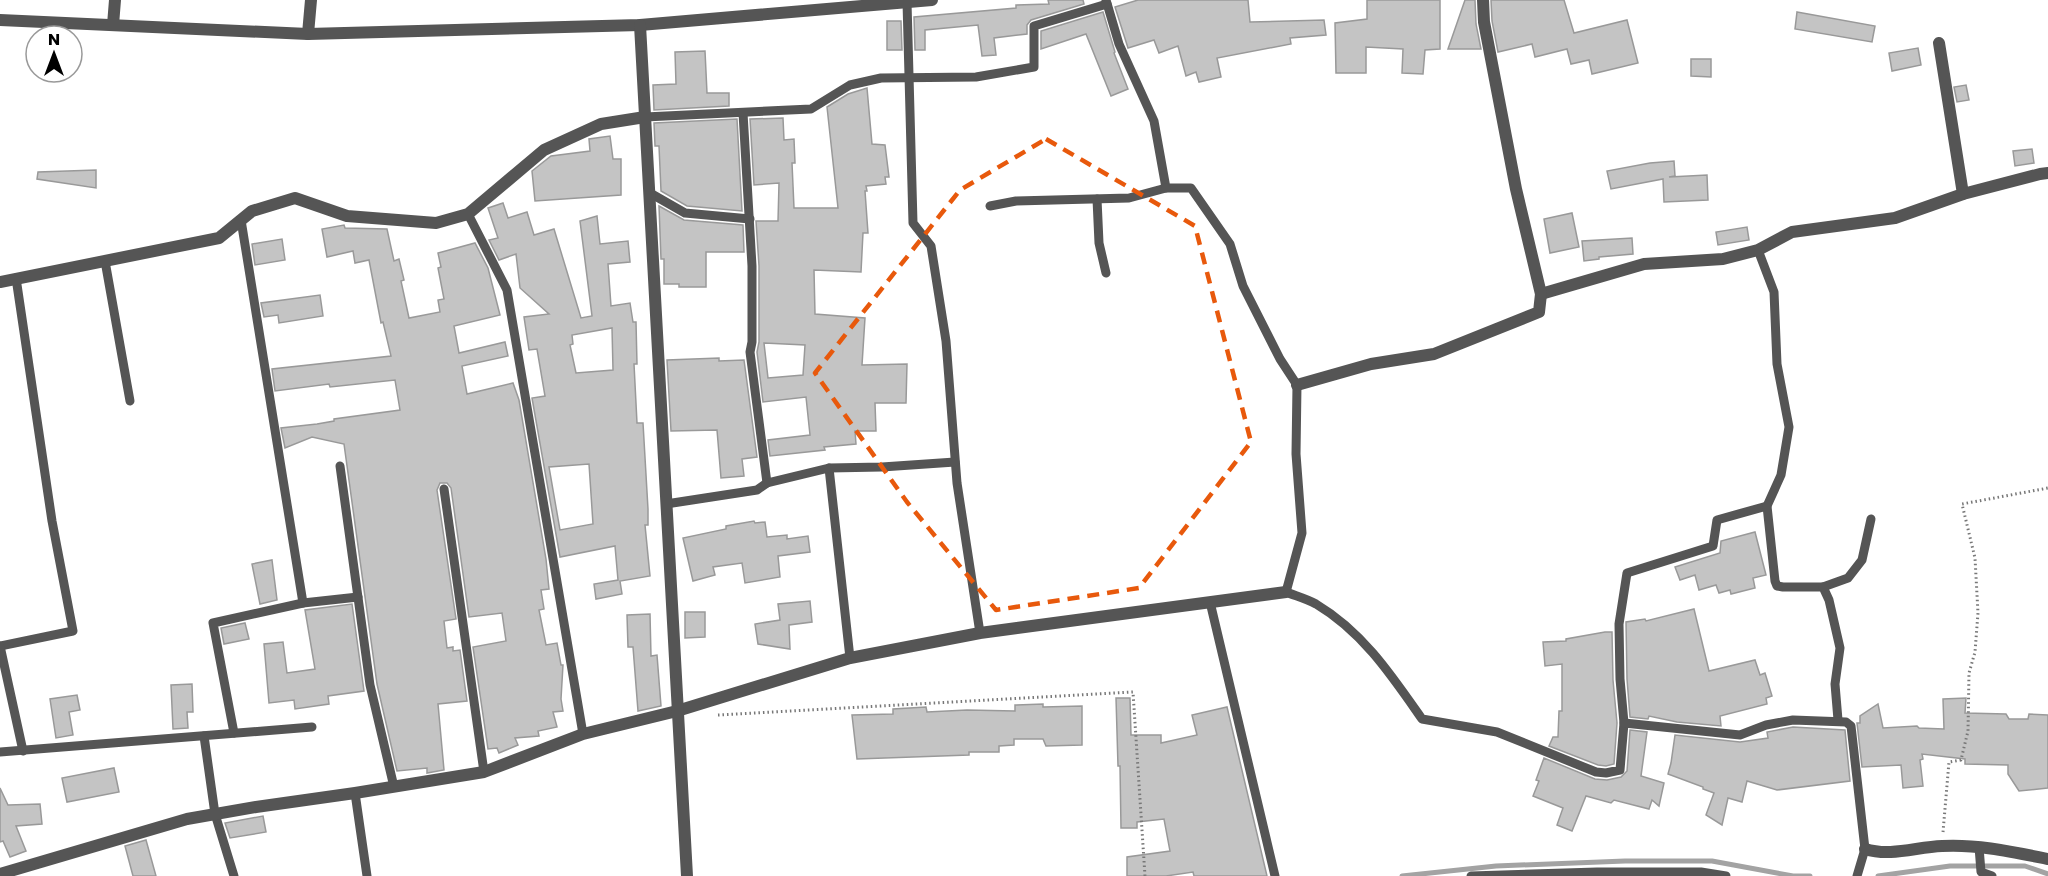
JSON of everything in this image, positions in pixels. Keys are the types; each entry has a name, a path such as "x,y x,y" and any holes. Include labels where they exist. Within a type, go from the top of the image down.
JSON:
{"street":[{"path":"113,25 115,0"},
{"path":"308,34 310,0"},
{"path":"0,20 308,34 640,26 932,0"},
{"path":"1298,386 1371,364 1434,354 1539,312 1541,294 1516,189 1484,22 1483,0"},
{"path":"640,26 687,876"},
{"path":"1939,43 1963,194"},
{"path":"0,282 219,238 252,211 295,198 347,216 436,223 468,214 544,150 601,124 645,117"},
{"path":"1541,294 1644,264 1723,259 1758,250 1792,232 1895,218 1963,194 2048,173"},
{"path":"0,874 187,819 484,772 583,734 677,711 850,657 980,633 1286,592"},
{"path":"1865,849 1879,854 1942,846 1979,847 2048,859"}],"lane":[{"path":"907,2 913,223 931,246 946,341 955,462 980,633"},
{"path":"645,117 811,109 850,85 881,78 976,77 1034,67 1034,26 1107,2 1119,44 1154,121 1166,188"},
{"path":"743,113 750,219 752,309 750,352 767,483"},
{"path":"990,206 1016,201 1129,198 1166,188 1191,188 1230,244 1243,286 1280,359 1298,386 1296,454 1302,533 1286,592 1315,603 1346,624 1383,664 1422,720 1497,732 1596,772 1606,773 1620,770 1624,723 1619,624 1627,573 1713,546 1717,520 1767,506"},
{"path":"650,193 685,213 750,219"},
{"path":"1097,199 1100,243 1106,273"},
{"path":"468,214 507,290 583,734"},
{"path":"241,220 303,603"},
{"path":"1758,250 1774,292 1778,364 1789,427 1781,475 1767,506 1777,586 1823,587 1848,578 1862,560 1871,519"},
{"path":"105,261 130,401"},
{"path":"16,278 52,521 73,631 0,646 23,751"},
{"path":"666,504 757,490 767,483 829,468 882,468 955,462"},
{"path":"340,466 369,685 394,787"},
{"path":"829,468 850,657"},
{"path":"444,489 484,772"},
{"path":"1823,587 1829,600 1840,648 1835,684 1838,720"},
{"path":"234,733 213,623 303,603 358,597"},
{"path":"1210,602 1275,876"},
{"path":"1624,723 1740,735 1766,725 1793,720 1846,722 1851,726 1865,849 1857,876"},
{"path":"0,752 312,727"},
{"path":"204,736 215,814 234,876"},
{"path":"355,793 367,876"},
{"path":"1979,847 1981,872 1992,876"},
{"path":"1471,876 1701,872 1726,876"}],"path":[{"path":"1942,846 1949,762 1960,760 1968,731 1969,674 1975,652 1978,613 1975,558 1962,504 2048,488"},
{"path":"717,715 1133,692 1145,876"}],"highlighted area":[{"path":"1046,139 1195,226 1251,442 1139,588 996,610 907,502 815,373 960,190"}],"building":[{"path":"1048,0 1083,0 1084,4 1031,20 1027,25 1027,34 994,38 996,55 982,56 978,25 925,30 925,50 915,50 914,17 1016,8 1016,5 1049,4"},
{"path":"1138,0 1248,0 1250,22 1324,20 1326,35 1290,38 1291,44 1217,58 1221,77 1199,82 1196,72 1186,76 1178,46 1159,53 1154,40 1128,48 1115,7"},
{"path":"1367,0 1440,0 1440,49 1425,50 1423,74 1402,73 1403,49 1366,47 1366,73 1336,73 1335,23 1367,19"},
{"path":"1465,0 1475,0 1476,24 1481,49 1448,49"},
{"path":"1491,0 1564,0 1574,33 1627,20 1638,63 1592,74 1589,60 1571,64 1567,49 1535,57 1532,44 1498,52 1492,21"},
{"path":"1103,12 1114,53 1128,89 1111,96 1086,34 1041,49 1041,31"},
{"path":"1797,12 1875,26 1872,42 1795,29"},
{"path":"887,21 901,21 902,50 887,50"},
{"path":"1918,48 1921,65 1892,71 1889,53"},
{"path":"705,51 707,93 729,93 729,106 654,110 653,85 676,84 675,52"},
{"path":"1691,59 1711,59 1711,77 1691,76"},
{"path":"1966,85 1969,100 1957,102 1954,87"},
{"path":"867,88 872,144 885,145 889,177 885,177 886,184 866,186 868,233 863,233 861,272 814,270 815,314 865,318 862,365 907,364 906,403 875,403 876,431 855,431 856,444 770,456 768,440 810,435 806,397 763,402 757,352 759,266 756,221 778,221 779,183 754,185 750,119 783,118 784,140 794,139 795,163 792,163 794,208 838,208 827,107 848,94","holes":["764,343 805,345 803,375 768,378"]},
{"path":"737,119 742,211 687,206 661,191 659,146 655,146 654,123"},
{"path":"610,136 613,159 621,159 621,195 535,201 532,171 551,156 590,151 589,139"},
{"path":"2032,149 2034,163 2015,166 2013,151"},
{"path":"1674,161 1675,176 1669,177 1707,175 1708,200 1664,202 1663,179 1611,189 1607,171"},
{"path":"96,170 96,188 37,179 38,172"},
{"path":"503,203 508,218 527,212 534,235 554,229 581,318 592,316 580,221 597,216 600,244 628,241 630,262 608,264 611,306 630,303 633,322 636,322 637,364 634,364 637,423 643,423 648,509 648,525 645,525 650,576 620,581 622,594 596,599 594,584 618,580 615,546 560,557 532,398 545,396 537,349 529,350 524,317 549,314 520,288 516,254 499,260 489,240 498,238 488,208","holes":["612,328 613,370 576,373 570,345 573,344 572,335","589,464 593,524 560,530 549,467"]},
{"path":"659,206 684,220 743,225 744,252 706,252 706,287 679,287 679,284 664,284"},
{"path":"1572,213 1579,247 1550,253 1544,219"},
{"path":"344,225 345,228 387,229 394,261 399,259 409,318 440,312 438,300 444,299 438,268 441,267 438,253 475,243 488,268 500,315 454,326 459,353 505,342 508,356 462,366 467,394 513,383 519,400 546,559 549,589 541,590 544,609 539,610 546,645 557,643 561,665 563,665 561,699 563,711 553,712 557,727 538,731 539,736 515,738 518,745 499,753 497,748 488,749 473,647 506,641 502,613 469,617 451,488 447,483 440,483 437,490 456,619 444,621 447,648 453,647 453,651 460,650 467,701 438,704 444,770 427,773 427,768 397,771 377,684 344,444 312,437 285,448 281,428 400,410 395,380 330,387 329,384 275,391 272,369 391,356 383,322 381,323 369,260 355,263 353,251 327,257 322,229"},
{"path":"1747,227 1749,240 1718,245 1716,232"},
{"path":"1632,238 1633,254 1599,257 1599,259 1584,261 1582,241"},
{"path":"282,239 285,260 255,265 252,244"},
{"path":"320,295 323,316 279,323 278,315 264,317 261,303"},
{"path":"719,358 719,361 744,360 757,457 742,459 744,476 721,478 717,430 671,431 667,360"},
{"path":"754,521 755,523 765,522 767,537 787,535 787,539 808,536 810,552 778,556 780,577 745,583 742,563 713,567 715,575 693,581 683,538"},
{"path":"1755,532 1766,575 1753,578 1755,588 1731,594 1730,590 1719,593 1716,585 1699,590 1695,575 1680,580 1675,567 1720,553 1721,541"},
{"path":"272,560 277,600 260,604 252,564"},
{"path":"810,601 812,622 789,625 790,649 758,644 755,624 780,620 778,604"},
{"path":"352,604 364,691 328,696 329,704 295,709 294,700 269,703 264,644 283,642 287,673 315,669 305,610"},
{"path":"1694,609 1709,671 1755,660 1760,675 1765,673 1772,696 1766,698 1767,704 1720,716 1721,726 1677,722 1649,716 1648,719 1630,717 1626,622 1645,619 1646,621"},
{"path":"685,612 705,612 705,637 685,638"},
{"path":"650,614 651,656 657,655 661,706 638,711 633,647 628,647 627,615"},
{"path":"245,623 249,639 224,644 221,628"},
{"path":"1612,632 1617,723 1614,764 1606,766 1549,746 1553,737 1558,737 1559,711 1562,711 1562,664 1545,666 1543,642 1566,641 1566,639"},
{"path":"192,684 193,712 187,712 188,728 173,729 171,685"},
{"path":"77,695 80,710 69,712 73,735 56,738 50,699"},
{"path":"1116,698 1130,698 1131,735 1161,735 1161,743 1197,735 1192,715 1227,707 1267,876 1194,876 1193,872 1166,876 1127,876 1127,857 1170,851 1164,819 1137,822 1137,828 1121,828"},
{"path":"1966,698 1965,713 2006,714 2009,719 2028,719 2029,714 2048,715 2048,788 2019,791 2008,774 2008,765 1965,764 1965,759 1922,754 1923,759 1920,760 1923,786 1903,788 1901,765 1862,767 1857,723 1860,723 1860,716 1878,704 1883,728 1917,726 1944,729 1943,699"},
{"path":"1043,704 1043,707 1082,706 1082,745 1046,746 1043,739 1014,739 1014,745 999,746 999,752 857,759 852,715 893,714 893,709 926,707 927,712 1015,711 1015,705"},
{"path":"1793,727 1845,730 1850,781 1777,790 1747,781 1742,802 1728,798 1722,825 1706,815 1714,793 1668,774 1675,735 1740,742 1768,738 1767,732"},
{"path":"1630,730 1647,732 1641,776 1664,783 1659,806 1652,800 1649,809 1614,800 1611,803 1586,796 1572,831 1557,825 1563,808 1533,796 1544,758 1595,779 1607,780 1621,777 1627,771"},
{"path":"114,768 119,792 67,802 62,778"},
{"path":"0,788 8,805 40,804 42,824 16,826 26,851 10,857 3,841 0,842"},
{"path":"263,816 266,832 230,838 225,823"},
{"path":"146,840 156,876 133,876 125,846"}],"waterway":[{"path":"1402,876 1496,866 1625,861 1712,861 1793,876 1810,876"},
{"path":"1878,876 1950,866 2025,866 2048,874"}]}
